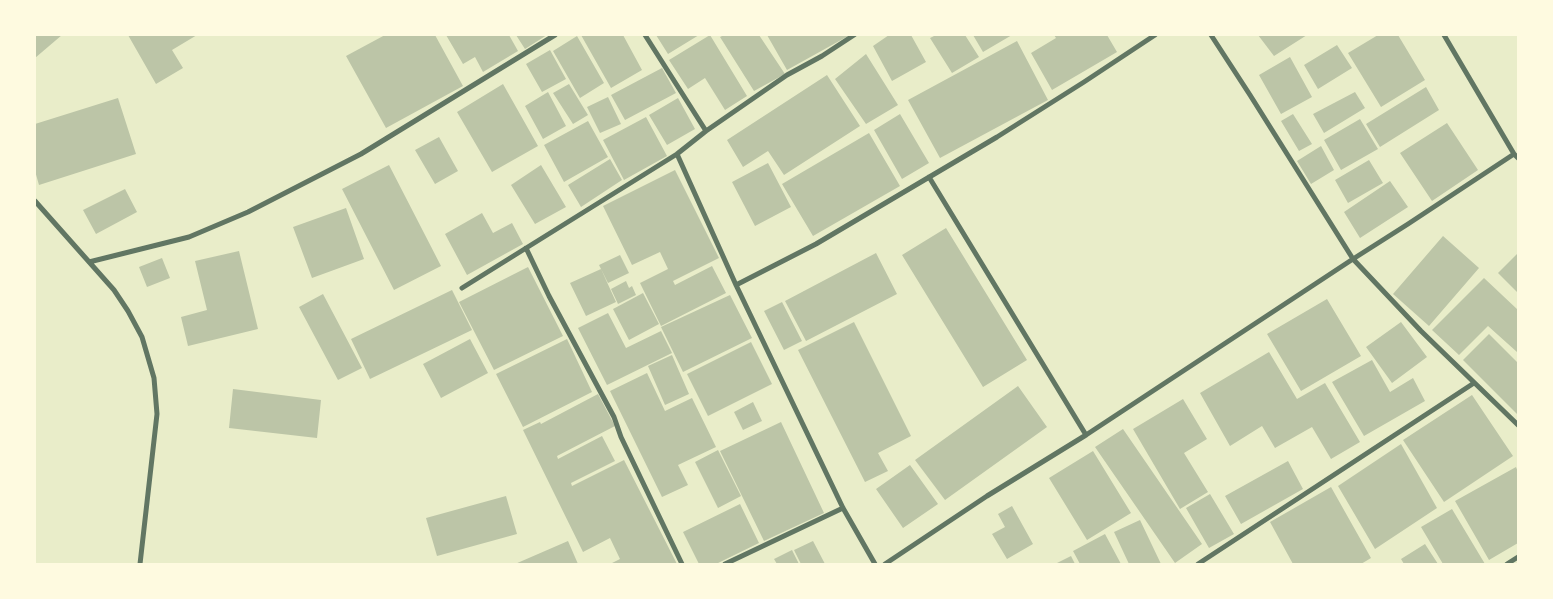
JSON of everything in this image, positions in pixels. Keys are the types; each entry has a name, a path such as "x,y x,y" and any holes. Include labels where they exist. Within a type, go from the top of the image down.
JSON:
{"street":[{"path":"89,262 189,237 248,212 361,154 555,35"},
{"path":"645,35 706,131"},
{"path":"462,288 678,154 706,131 787,74 822,56 854,35"},
{"path":"736,285 816,244 997,137 1155,35"},
{"path":"1211,35 1353,258 1409,318 1518,425"},
{"path":"884,564 987,496 1086,435 1353,258 1516,156 1444,35"},
{"path":"678,154 736,285 843,508 875,564"},
{"path":"929,177 1086,435"},
{"path":"35,201 114,290 142,336 154,378 157,414 140,564"},
{"path":"526,248 549,296 609,409 620,437 682,564"},
{"path":"1198,564 1474,383"},
{"path":"725,564 843,508"},
{"path":"1507,564 1518,556"}],"building":[{"path":"35,35 62,35 35,58"},
{"path":"128,35 197,35 172,50 183,68 156,84"},
{"path":"385,35 435,35 463,86 386,128 346,56"},
{"path":"446,35 509,35 518,51 483,72 475,57 463,64"},
{"path":"516,35 547,35 525,49"},
{"path":"581,35 623,35 642,70 611,88"},
{"path":"656,35 699,35 668,54"},
{"path":"710,35 747,96 725,110 705,78 688,89 669,60"},
{"path":"724,35 759,35 785,74 754,91 720,37"},
{"path":"767,35 850,35 787,70"},
{"path":"889,35 911,35 926,62 892,81 873,46"},
{"path":"936,35 965,35 979,57 952,73 930,38"},
{"path":"973,35 1012,35 983,52"},
{"path":"1054,35 1107,35 1117,52 1052,90 1031,53 1056,38"},
{"path":"1258,35 1307,35 1274,56"},
{"path":"1378,35 1398,35 1425,80 1381,107 1348,53"},
{"path":"577,36 604,83 580,98 553,51"},
{"path":"1017,41 1048,100 940,158 908,100"},
{"path":"1337,45 1352,68 1318,89 1304,65"},
{"path":"550,50 566,79 542,92 526,64"},
{"path":"866,54 898,105 866,124 835,79"},
{"path":"1290,57 1312,97 1281,114 1259,75"},
{"path":"662,68 676,93 625,120 611,95"},
{"path":"827,75 860,126 784,175 768,151 743,167 727,140"},
{"path":"503,84 538,146 492,172 457,112"},
{"path":"569,84 588,115 573,124 553,93"},
{"path":"1426,87 1439,110 1380,147 1366,124"},
{"path":"548,92 566,126 543,139 525,106"},
{"path":"1355,92 1365,108 1324,133 1313,114"},
{"path":"608,97 621,124 600,133 587,107"},
{"path":"118,98 136,154 39,185 35,171 35,124"},
{"path":"678,98 695,129 667,145 649,115"},
{"path":"900,114 929,163 902,179 874,130"},
{"path":"1293,114 1312,144 1299,151 1281,121"},
{"path":"646,117 667,156 624,180 603,140"},
{"path":"1360,119 1378,149 1341,170 1324,140"},
{"path":"588,121 608,157 564,182 544,145"},
{"path":"1447,123 1478,170 1432,201 1400,153"},
{"path":"869,133 900,186 813,236 782,184"},
{"path":"439,137 458,171 435,184 415,150"},
{"path":"1321,146 1334,170 1311,184 1297,161"},
{"path":"610,159 622,180 581,207 568,185"},
{"path":"1369,160 1383,183 1348,203 1335,180"},
{"path":"768,163 791,207 755,226 732,182"},
{"path":"389,165 441,266 394,290 342,189"},
{"path":"541,165 566,207 535,224 511,185"},
{"path":"675,170 719,258 673,281 675,285 712,266 726,293 661,326 640,283 668,269 660,252 632,265 603,206"},
{"path":"1390,181 1408,207 1360,238 1344,212"},
{"path":"125,189 137,212 96,234 83,210"},
{"path":"346,208 364,259 312,278 293,227"},
{"path":"482,213 493,233 512,223 523,244 467,275 445,234"},
{"path":"946,228 1027,360 983,387 902,255"},
{"path":"1443,236 1479,268 1429,326 1393,294"},
{"path":"239,251 258,329 188,346 181,317 207,310 195,261"},
{"path":"876,253 897,294 806,341 785,301"},
{"path":"1518,253 1518,293 1498,273"},
{"path":"620,255 629,273 608,283 599,265"},
{"path":"162,258 170,278 147,287 139,267"},
{"path":"528,267 563,336 494,370 459,302"},
{"path":"601,269 616,302 586,316 570,283"},
{"path":"1484,278 1518,310 1517,352 1488,326 1459,355 1432,330"},
{"path":"626,281 629,288 632,286 636,295 618,304 611,289"},
{"path":"452,290 472,330 370,379 351,339"},
{"path":"643,293 659,324 629,340 613,309"},
{"path":"323,294 362,368 338,380 299,307"},
{"path":"730,295 752,338 683,372 661,327"},
{"path":"1327,299 1361,356 1301,391 1267,334"},
{"path":"782,302 802,341 784,350 764,311"},
{"path":"608,313 626,348 661,331 672,353 607,385 578,328"},
{"path":"854,322 911,436 878,453 888,471 865,482 798,350"},
{"path":"1401,322 1427,357 1392,383 1366,347"},
{"path":"1489,334 1518,361 1518,415 1463,360"},
{"path":"470,339 488,373 441,398 423,364"},
{"path":"567,339 592,392 523,427 496,374"},
{"path":"751,342 772,384 708,416 687,374"},
{"path":"1269,352 1297,399 1325,383 1360,442 1331,459 1312,427 1275,448 1262,426 1230,446 1200,393"},
{"path":"672,355 689,394 665,405 648,366"},
{"path":"1372,360 1390,392 1413,378 1425,401 1364,436 1332,382"},
{"path":"647,373 665,411 692,398 716,447 678,465 688,485 662,497 610,391"},
{"path":"1018,386 1047,427 945,500 915,460"},
{"path":"233,389 321,400 317,438 229,428"},
{"path":"598,394 615,426 557,456 558,459 602,436 615,461 571,483 572,486 624,460 677,564 610,564 620,559 610,538 583,552 523,430 540,422 541,424"},
{"path":"1472,395 1513,456 1444,502 1403,440"},
{"path":"1183,399 1207,439 1184,453 1208,492 1180,509 1133,429"},
{"path":"753,402 762,421 743,430 734,412"},
{"path":"781,422 824,513 764,541 720,451"},
{"path":"1123,429 1202,544 1175,563 1095,447"},
{"path":"1401,444 1437,508 1375,549 1338,486"},
{"path":"718,450 741,496 718,508 695,462"},
{"path":"1093,451 1131,513 1087,540 1049,478"},
{"path":"1288,461 1303,489 1241,524 1225,496"},
{"path":"910,465 938,504 903,528 876,489"},
{"path":"1516,467 1518,472 1518,543 1489,560 1455,501"},
{"path":"1331,487 1371,558 1361,564 1293,564 1270,522"},
{"path":"1210,494 1234,534 1209,548 1186,508"},
{"path":"506,496 517,534 437,556 426,518"},
{"path":"740,504 759,543 716,564 699,564 683,532"},
{"path":"1012,506 1033,544 1007,559 992,534 1005,527 998,514"},
{"path":"1452,509 1485,564 1443,564 1421,527"},
{"path":"1140,520 1161,564 1129,564 1114,532"},
{"path":"1105,534 1121,564 1080,564 1073,551"},
{"path":"568,541 578,564 515,564"},
{"path":"813,541 825,564 801,564 794,550"},
{"path":"1425,544 1438,564 1404,564 1401,559"},
{"path":"792,550 799,564 777,564 774,559"},
{"path":"1071,556 1075,564 1055,564"}]}
